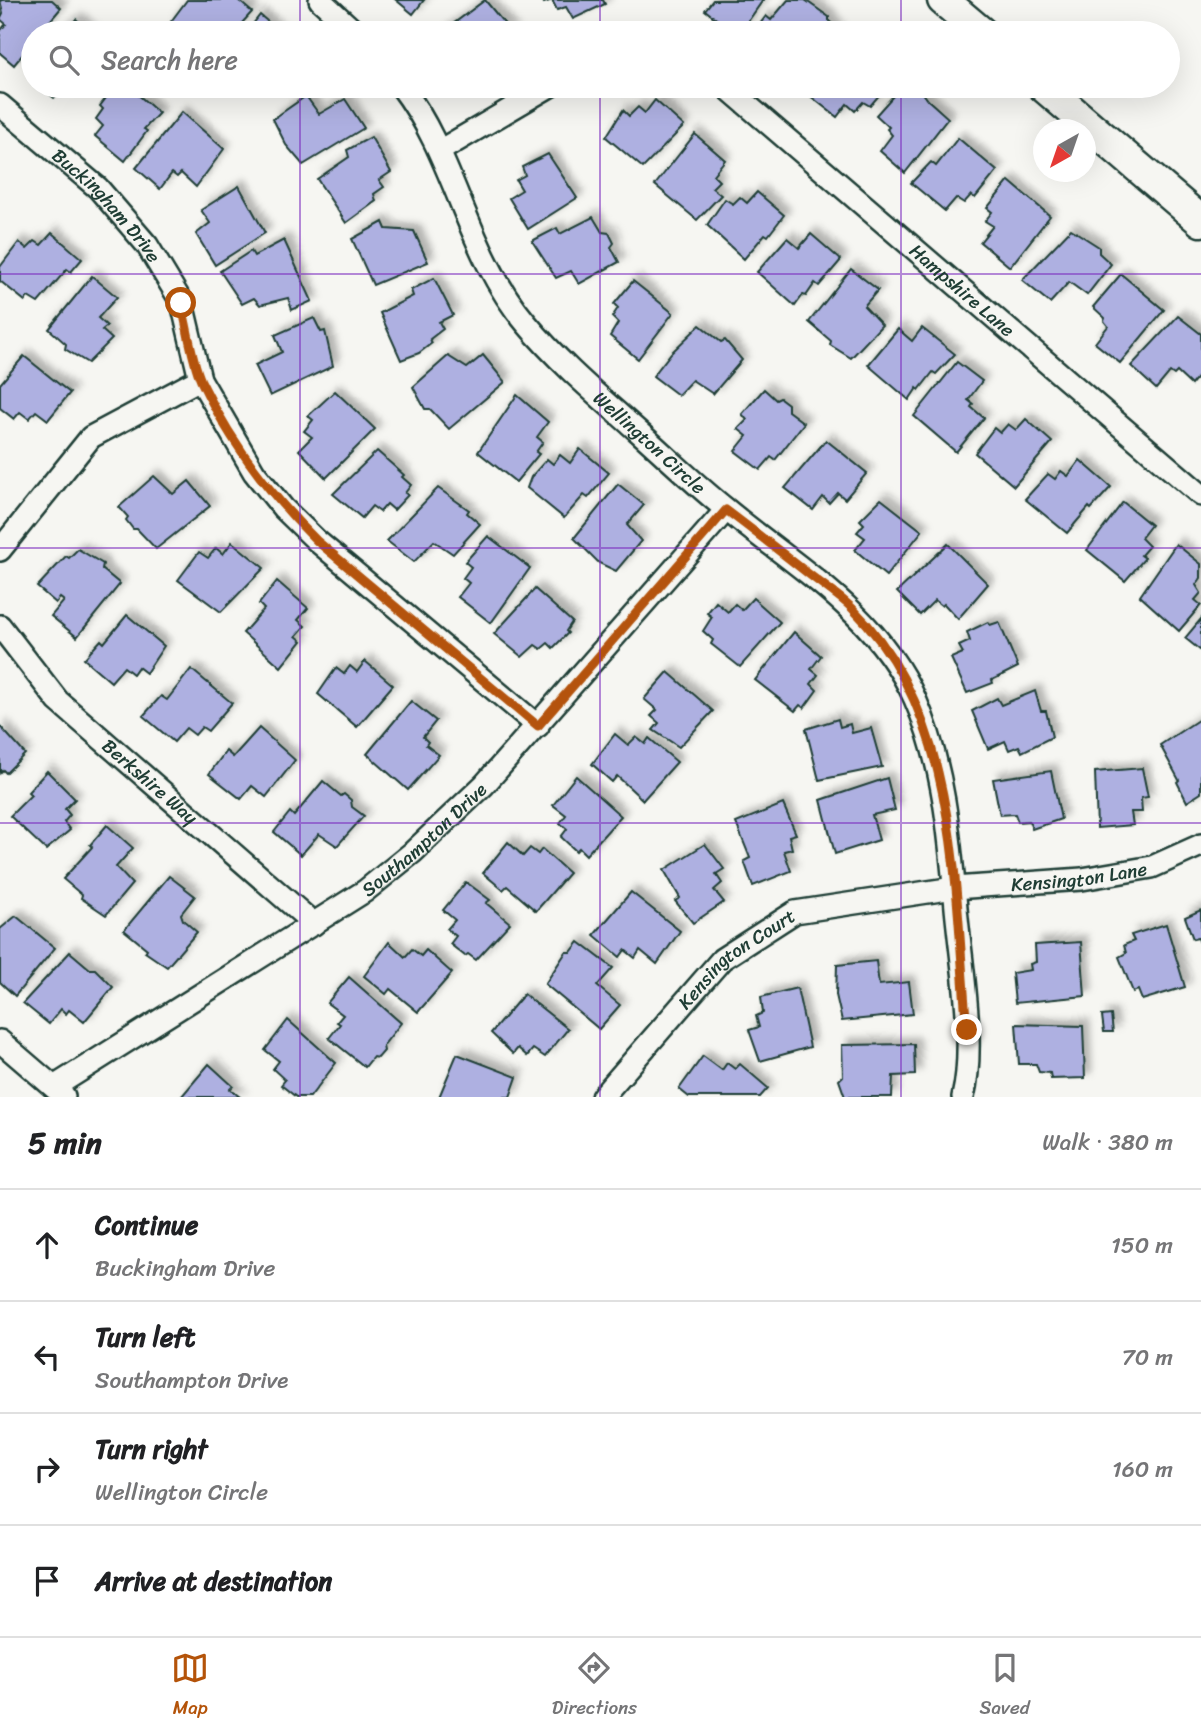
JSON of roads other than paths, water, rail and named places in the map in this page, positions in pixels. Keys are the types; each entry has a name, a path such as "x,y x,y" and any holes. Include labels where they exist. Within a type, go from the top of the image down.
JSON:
{"main road":[{"path":"943,0 968,21"},
{"path":"1057,98 1201,221"}],"street":[{"path":"320,0 343,21"},
{"name":"Wellington Circle","path":"408,98 441,150 491,271 524,321 569,370 726,510 852,607 888,649 915,697 933,747 945,805 967,1030 963,1097"},
{"path":"441,150 530,98"},
{"name":"Hampshire Lane","path":"739,98 1201,495"},
{"name":"Buckingham Drive","path":"0,105 98,188 148,245 181,303 200,379 254,472 284,508 317,541 538,726"},
{"path":"0,550 91,437 200,379"},
{"name":"Southampton Drive","path":"59,1092 365,891 412,853 484,785 726,510"},
{"name":"Berkshire Way","path":"0,626 58,701 314,924"},
{"name":"Kensington Lane","path":"954,888 1082,879 1152,867 1201,845"},
{"name":"Kensington Court","path":"602,1097 722,959 795,912 954,888"},
{"path":"0,1041 59,1092"}]}
